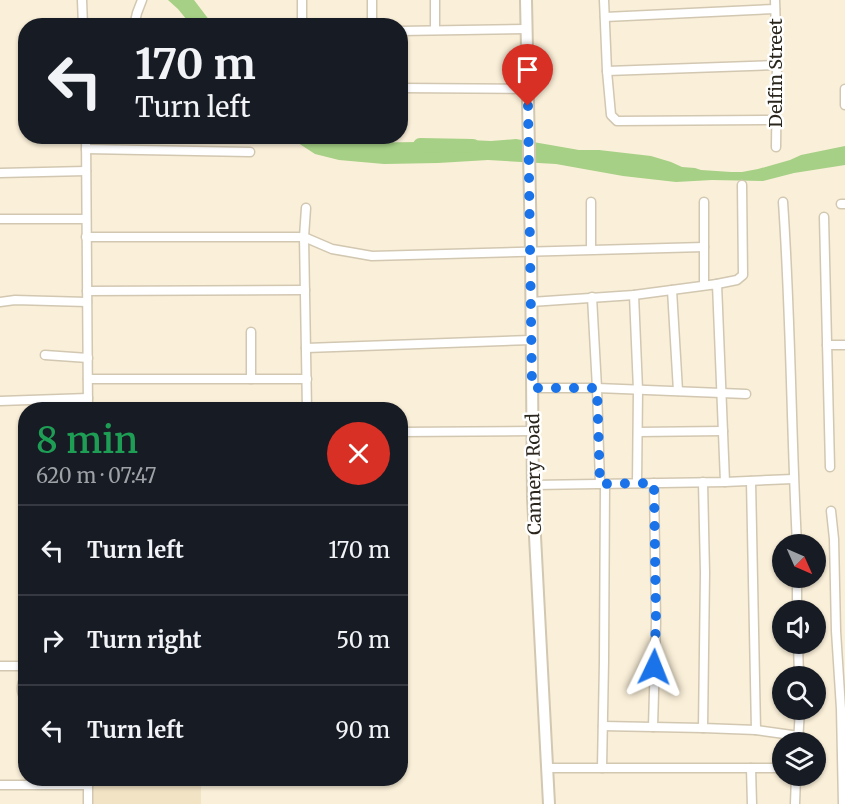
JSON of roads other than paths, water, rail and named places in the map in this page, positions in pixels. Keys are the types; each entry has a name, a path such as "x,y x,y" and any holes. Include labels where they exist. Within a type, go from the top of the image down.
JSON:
{"main road":[{"name":"Cannery Road","path":"526,0 533,485 549,804"}],"street":[{"path":"82,0 82,18"},
{"path":"136,18 142,0"},
{"path":"302,0 302,18"},
{"path":"372,0 372,18"},
{"path":"435,0 435,30"},
{"path":"604,0 611,115 616,121 776,120"},
{"path":"605,17 775,5"},
{"name":"Delfin Street","path":"775,5 776,147"},
{"path":"408,31 526,29"},
{"path":"607,70 777,65"},
{"path":"408,88 527,89"},
{"path":"845,89 845,105"},
{"path":"86,144 88,402"},
{"path":"86,149 250,152"},
{"path":"0,173 86,171"},
{"path":"531,302 634,295 737,280 743,275 742,185"},
{"path":"591,202 591,249"},
{"path":"704,202 704,285"},
{"path":"783,202 788,273 797,534"},
{"path":"306,208 304,237 307,402"},
{"path":"824,217 830,467"},
{"path":"0,219 86,219"},
{"path":"86,237 304,237 332,249 372,256 704,247"},
{"path":"717,284 725,482"},
{"path":"87,291 305,290"},
{"path":"672,290 678,391"},
{"path":"634,295 638,390 637,483"},
{"path":"592,297 602,484 602,768"},
{"path":"0,302 15,300 87,302"},
{"path":"251,332 251,379"},
{"path":"306,348 531,340"},
{"path":"826,345 845,345"},
{"path":"45,354 88,358"},
{"path":"88,379 307,379"},
{"path":"532,388 597,388 746,394"},
{"path":"0,401 88,398"},
{"path":"408,432 532,431"},
{"path":"638,432 723,431"},
{"path":"533,485 794,479"},
{"path":"751,481 756,730"},
{"path":"702,728 705,573 703,482"},
{"path":"653,727 656,622 654,483"},
{"path":"831,511 841,709 843,804"},
{"path":"834,558 845,559"},
{"path":"0,666 18,666"},
{"path":"603,726 756,730 772,733"},
{"path":"548,768 772,768"},
{"path":"751,768 752,804"},
{"path":"0,785 18,784"},
{"path":"88,786 88,804"},
{"path":"795,804 796,786"}],"waterway":[{"path":"420,145 473,146"}]}
